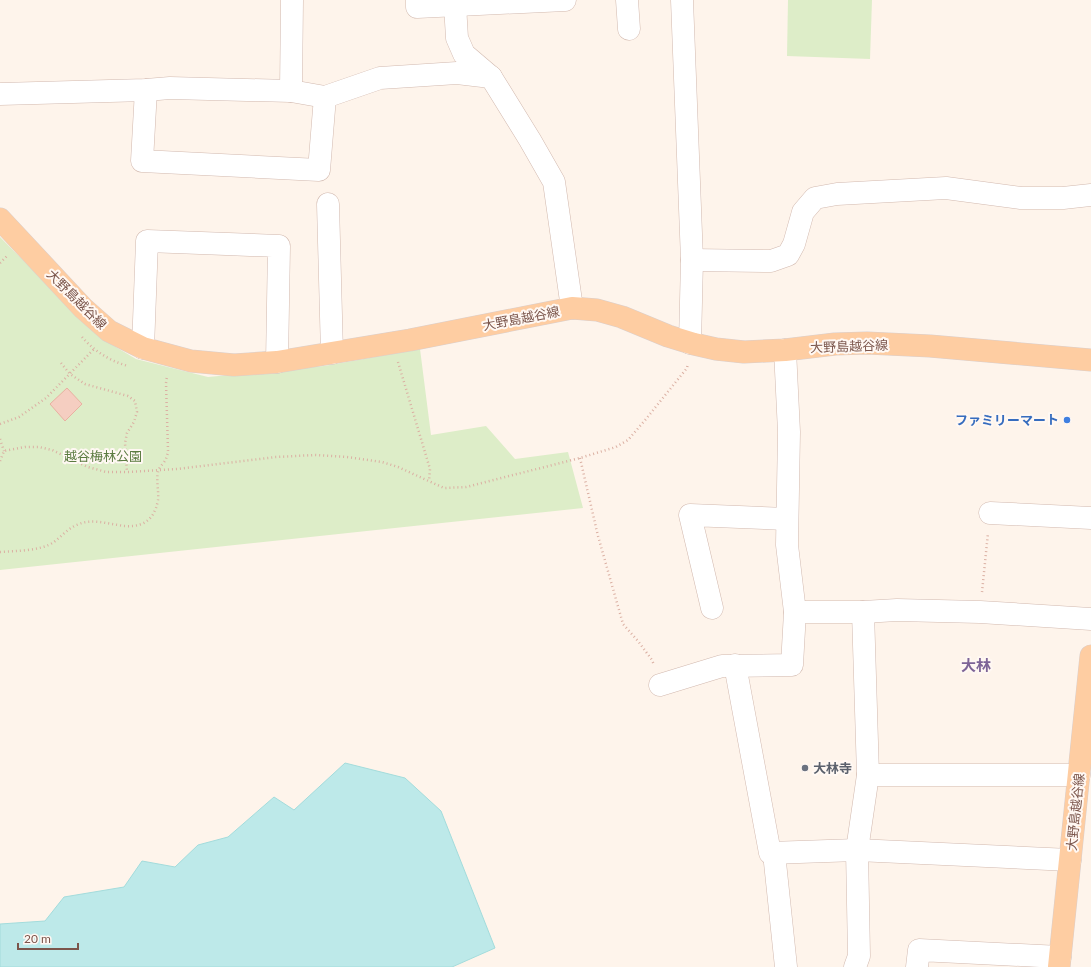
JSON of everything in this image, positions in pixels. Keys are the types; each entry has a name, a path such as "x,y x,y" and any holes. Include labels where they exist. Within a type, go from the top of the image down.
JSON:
{"main road":[{"name":"大野島越谷線","path":"0,219 88,313 109,331 143,348 190,361 234,365 277,362 418,339 572,308 597,310 622,317 668,336 690,352 716,349 744,352 785,350 835,344 867,343 930,346 1091,360"},
{"name":"大野島越谷線","path":"1059,962 1070,860 1083,777 1091,656"}],"street":[{"path":"291,91 292,0"},
{"path":"417,0 417,7 565,0"},
{"path":"627,0 628,29"},
{"path":"682,0 692,260 690,352"},
{"path":"455,5 457,38 464,54 491,77 554,182 572,308"},
{"path":"0,94 170,88 291,91 325,97 380,78 457,73 491,77"},
{"path":"146,90 142,161 319,170 325,97"},
{"path":"692,260 771,261 788,255 794,244 803,212 815,198 837,194 946,188 1021,198 1063,198 1091,195"},
{"path":"328,204 332,353"},
{"path":"143,348 147,242 279,246 277,362"},
{"path":"660,685 722,666 792,665 795,612 786,545 789,432 785,350"},
{"path":"990,513 1091,518"},
{"path":"712,608 690,514 786,519"},
{"path":"795,612 863,612 897,610 980,612 1091,619"},
{"path":"855,967 859,956 857,850 868,775 863,612"},
{"path":"735,665 770,853 857,850 1070,860"},
{"path":"868,775 1083,777"},
{"path":"774,853 786,967"},
{"path":"917,967 919,950 1059,962"}],"path":[{"path":"0,263 7,256"},
{"path":"0,424 19,417 46,398 95,348"},
{"path":"4,451 25,447 39,447 52,450 88,467 106,472 158,471 276,457 347,456 382,462 403,468 444,488 466,487 580,458 616,447 628,440 687,368 690,352"},
{"path":"397,358 430,470 430,481"},
{"path":"61,363 70,374 85,384 128,396 135,402 137,412 134,422 126,433 125,443 127,472"},
{"path":"0,552 41,547 53,543 68,530 78,524 102,522 126,527 138,526 148,521 154,512 158,500 158,471 166,458 168,450 166,383 168,375"},
{"path":"0,439 4,451 0,461"},
{"path":"580,458 598,536 623,624 652,660 660,685"},
{"path":"980,612 990,513"}],"green space":[{"path":"788,0 872,0 870,59 787,56"},
{"name":"越谷梅林公園","path":"0,237 99,337 136,359 208,377 324,366 420,349 431,435 486,426 515,459 568,452 583,508 0,570"}],"water":[{"path":"345,763 405,778 441,811 495,948 452,967 0,967 0,924 45,921 64,897 124,887 142,861 175,867 198,845 228,837 274,797 294,810"}],"building":[{"path":"67,388 82,404 65,421 50,404"}],"place":[{"name":"ファミリーマート","path":"1067,420"},
{"name":"大林寺","path":"805,768"}],"district":[{"name":"大林","path":"976,666"}]}
